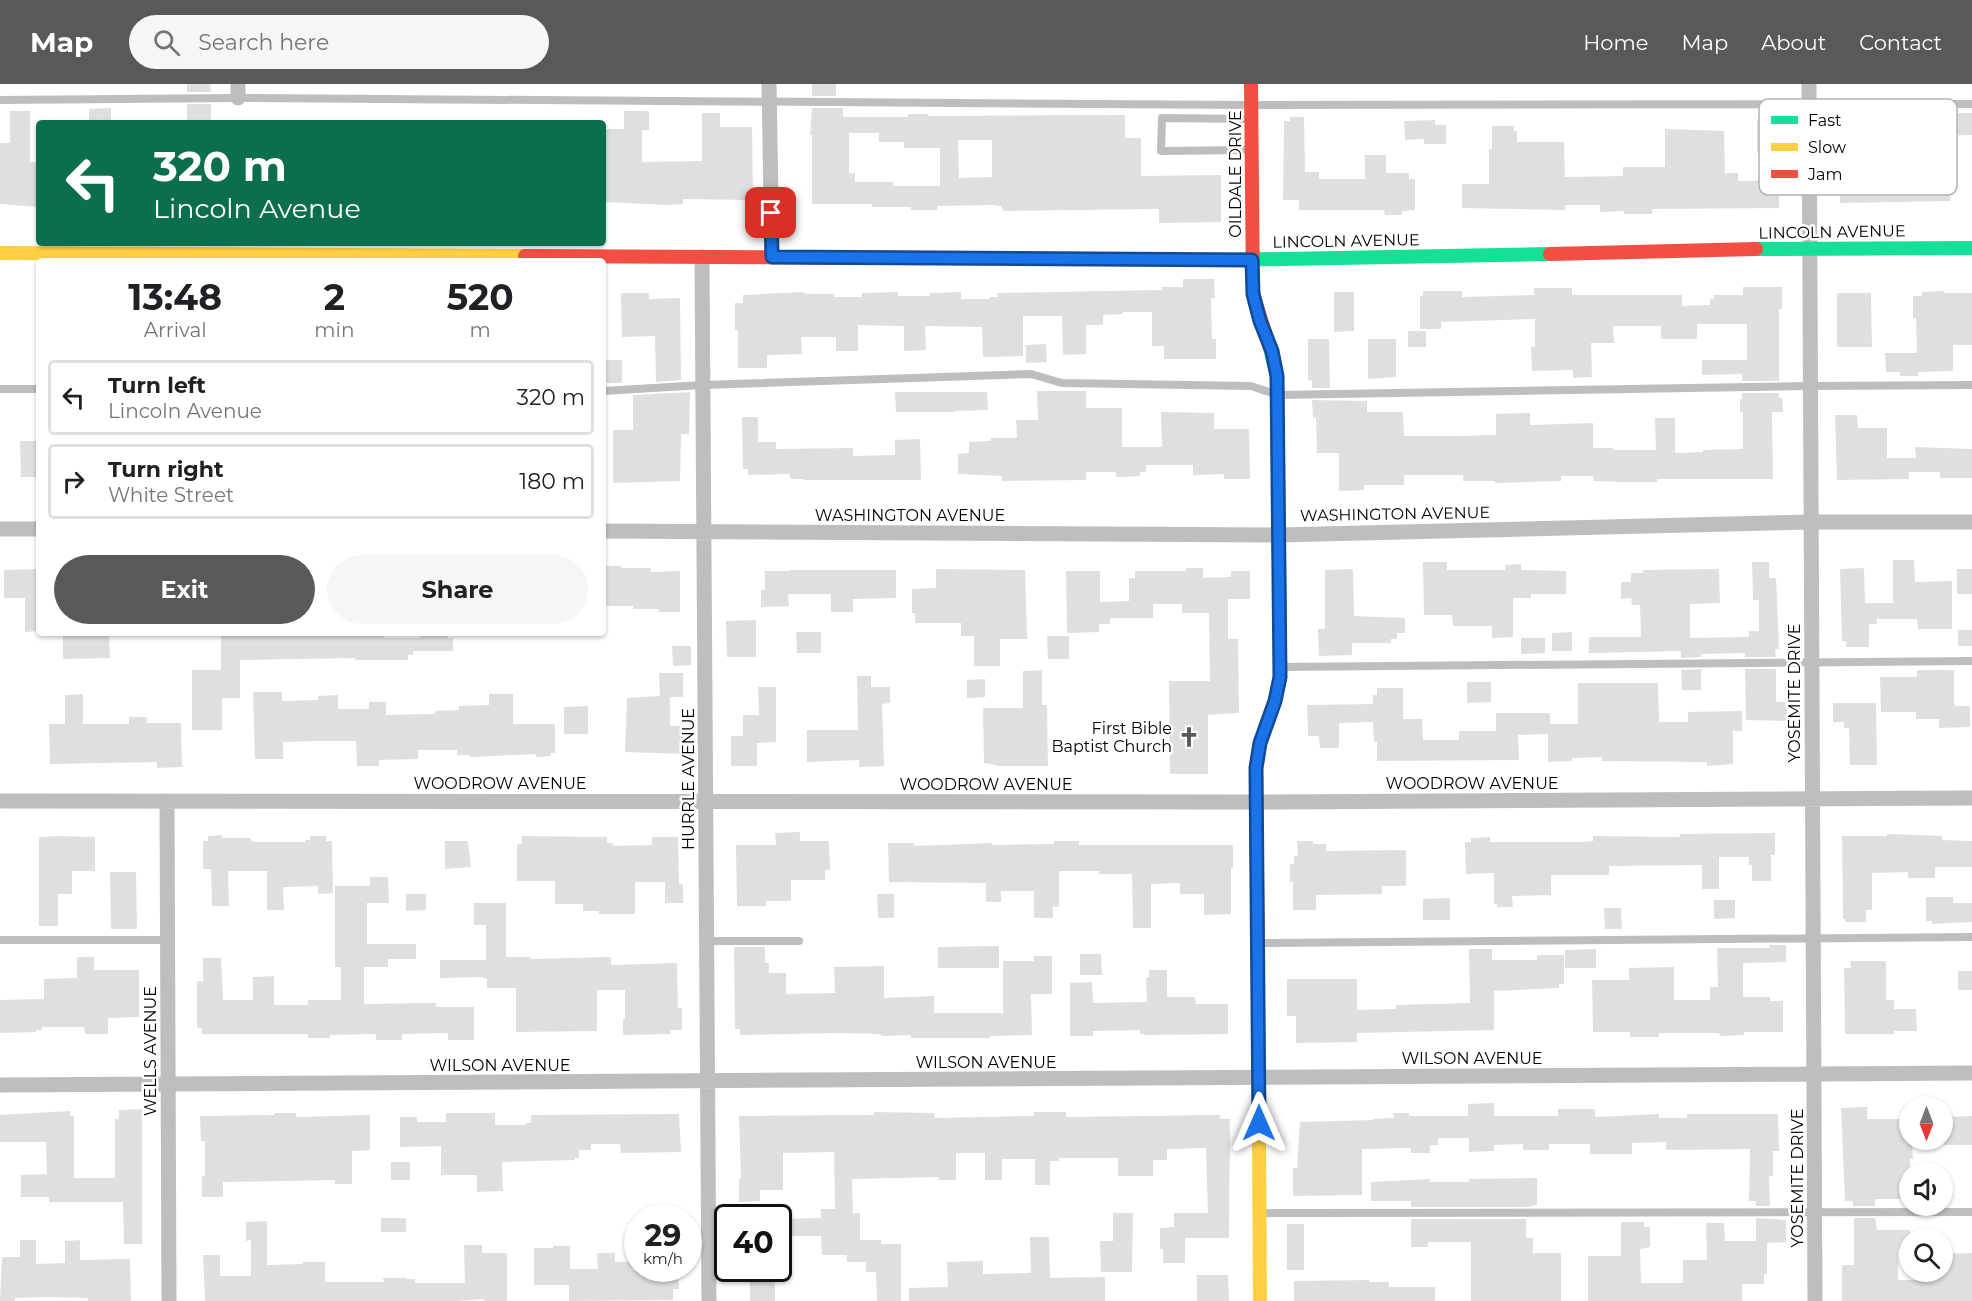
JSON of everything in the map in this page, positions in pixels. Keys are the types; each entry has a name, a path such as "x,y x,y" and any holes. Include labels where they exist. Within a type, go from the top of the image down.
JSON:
{"street":[{"path":"770,84 772,257"},
{"name":"OILDALE DRIVE","path":"1251,84 1253,294 1260,321 1272,351 1278,395 1280,667 1275,701 1260,743 1256,768 1260,1301"},
{"name":"YOSEMITE DRIVE","path":"1809,195 1812,799 1815,938 1815,1301"},
{"name":"LINCOLN AVENUE","path":"0,253 161,257 1252,260 1809,248 1972,248"},
{"name":"HURRLE AVENUE","path":"702,257 709,1301"},
{"name":"WASHINGTON AVENUE","path":"606,531 1279,535 1811,522 1972,522"},
{"path":"0,529 36,529"},
{"name":"WOODROW AVENUE","path":"0,801 1256,802 1972,798"},
{"name":"WELLS AVENUE","path":"167,801 169,1301"},
{"name":"WILSON AVENUE","path":"0,1085 1972,1073"}],"lane":[{"path":"0,100 238,91 770,101 1251,105 1759,105"},
{"path":"1957,104 1972,104"},
{"path":"1251,119 1162,118 1161,151 1251,150"},
{"path":"606,391 703,385 1031,374 1062,383 1251,386 1278,395 1972,385"},
{"path":"0,389 36,389"},
{"path":"1280,667 1972,661"},
{"path":"1257,943 1972,937"},
{"path":"0,940 167,940"},
{"path":"707,941 799,941"},
{"path":"1259,1213 1972,1212"}],"building":[{"path":"187,84 210,84 211,92 187,92"},
{"path":"812,84 836,84 836,96 812,96"},
{"path":"187,104 211,104 211,120 187,120"},
{"path":"111,108 111,120 89,120 89,109"},
{"path":"812,108 843,108 843,117 908,117 908,114 928,114 928,116 1125,115 1125,138 1141,138 1141,176 1221,175 1221,222 1159,223 1159,210 1157,209 1004,211 1001,206 992,205 937,206 937,210 911,210 911,207 872,207 872,204 812,204 812,135 810,135","holes":["849,133 879,133 879,142 904,142 904,148 940,148 940,186 893,186 893,182 855,182 855,173 849,174","958,140 992,140 992,177 959,178"]},
{"path":"10,111 30,111 30,162 36,162 36,207 0,204 0,143 10,143"},
{"path":"624,111 649,111 649,130 642,130 642,162 702,161 702,113 720,113 720,127 752,127 753,200 683,199 683,204 668,205 606,202 606,129 624,129"},
{"path":"1957,113 1972,113 1972,135 1957,135"},
{"path":"1290,117 1304,117 1305,172 1319,172 1319,179 1365,179 1365,155 1386,155 1386,173 1409,173 1409,179 1415,179 1415,210 1402,211 1402,215 1385,215 1384,210 1299,210 1299,200 1283,200 1284,121 1290,121"},
{"path":"1757,119 1759,119 1759,153 1757,153"},
{"path":"1435,120 1435,125 1446,125 1446,144 1424,144 1424,139 1405,140 1404,121"},
{"path":"1492,126 1514,126 1514,131 1517,131 1517,142 1564,142 1565,177 1623,176 1623,167 1665,167 1665,129 1724,131 1725,173 1738,173 1738,181 1759,180 1759,195 1779,195 1779,208 1652,209 1652,214 1624,214 1624,211 1600,212 1600,205 1565,205 1565,210 1462,208 1462,184 1489,184 1489,149 1492,149"},
{"path":"1840,195 1950,195 1950,201 1840,203"},
{"path":"1183,279 1214,279 1215,298 1211,298 1212,339 1216,339 1216,359 1164,359 1164,346 1152,346 1152,312 1123,312 1123,314 1103,315 1103,325 1086,325 1086,354 1063,355 1062,316 1023,316 1023,356 983,357 982,327 925,326 926,350 904,351 904,326 858,325 858,351 836,351 836,337 801,337 802,354 767,355 767,368 738,368 735,303 743,303 743,295 803,292 834,294 834,297 862,297 862,293 898,292 898,296 930,296 930,293 961,292 961,299 990,299 990,297 998,297 997,293 1162,290 1162,287 1183,287"},
{"path":"1743,287 1782,287 1782,309 1779,309 1779,381 1742,381 1742,374 1702,375 1702,360 1747,360 1747,324 1697,324 1697,339 1661,339 1661,326 1613,326 1614,343 1591,343 1592,377 1573,378 1573,370 1532,371 1531,347 1535,347 1535,319 1441,322 1441,329 1420,329 1420,296 1423,296 1423,291 1462,291 1462,297 1534,295 1534,288 1572,288 1572,295 1682,295 1682,306 1710,305 1710,299 1714,299 1714,295 1743,295"},
{"path":"1944,291 1944,293 1972,293 1972,345 1953,345 1953,371 1918,372 1918,376 1900,376 1900,372 1886,372 1885,353 1917,353 1913,296 1922,296 1922,292"},
{"path":"1334,292 1354,292 1354,331 1334,332"},
{"path":"621,293 649,293 649,299 680,298 681,380 656,382 655,336 622,337"},
{"path":"1837,293 1871,293 1872,347 1837,347"},
{"path":"1408,331 1426,331 1426,347 1408,347"},
{"path":"1308,339 1329,339 1330,388 1312,388 1312,380 1308,381"},
{"path":"1368,339 1396,339 1396,377 1368,379"},
{"path":"1046,344 1047,362 1026,363 1026,345"},
{"path":"606,360 622,360 622,383 606,383"},
{"path":"1037,391 1086,391 1086,408 1122,408 1122,447 1162,447 1161,412 1214,413 1214,429 1249,429 1250,479 1224,479 1224,474 1193,475 1193,465 1146,465 1146,472 1140,472 1140,476 1116,477 1116,472 1086,472 1086,480 1002,481 1002,476 958,474 958,454 969,453 969,442 991,441 991,438 1017,438 1016,420 1038,420"},
{"path":"690,392 689,434 681,434 680,481 613,483 613,430 633,430 633,395"},
{"path":"895,392 987,392 988,410 896,412"},
{"path":"1742,393 1779,393 1779,398 1782,398 1783,412 1772,412 1773,479 1657,479 1657,482 1622,482 1594,481 1593,476 1561,476 1561,481 1495,483 1495,481 1463,481 1463,475 1404,475 1404,485 1364,485 1364,490 1339,491 1339,453 1317,453 1316,417 1313,418 1312,400 1367,401 1367,412 1403,412 1404,436 1496,435 1496,414 1530,413 1530,425 1593,423 1593,448 1613,448 1613,450 1656,450 1655,418 1675,418 1675,453 1743,449 1743,412 1740,412"},
{"path":"1835,415 1857,415 1858,428 1887,428 1887,458 1916,458 1915,447 1972,449 1972,478 1940,478 1940,472 1909,472 1909,479 1837,480"},
{"path":"742,417 758,417 758,442 776,442 776,449 853,448 853,456 895,455 895,440 920,439 921,480 803,480 791,479 789,474 748,475 748,469 743,469"},
{"path":"20,441 36,441 36,477 21,477"},
{"path":"1893,560 1914,560 1915,582 1952,581 1952,629 1918,629 1917,619 1877,619 1877,624 1869,624 1869,647 1846,647 1846,641 1842,641 1840,569 1864,568 1865,603 1893,603"},
{"path":"1423,562 1447,562 1447,570 1505,570 1505,565 1521,564 1521,570 1566,571 1566,594 1531,594 1531,598 1513,598 1513,637 1492,638 1492,626 1453,626 1452,615 1424,615"},
{"path":"1752,562 1769,562 1769,578 1776,578 1779,649 1775,649 1776,657 1745,657 1745,653 1701,654 1701,657 1681,658 1681,651 1589,653 1589,637 1641,637 1640,605 1632,605 1631,598 1621,599 1621,582 1631,582 1631,573 1643,573 1643,570 1719,569 1720,603 1690,604 1690,638 1749,637 1749,631 1759,631 1759,600 1753,600"},
{"path":"606,566 651,568 651,572 680,571 680,612 633,609 633,606 606,606"},
{"path":"1186,568 1203,568 1203,578 1231,577 1231,571 1250,571 1250,599 1228,599 1228,639 1238,639 1239,713 1208,715 1208,774 1170,774 1169,681 1210,681 1209,613 1182,613 1182,604 1153,604 1153,618 1110,618 1110,624 1099,624 1099,632 1067,633 1066,571 1100,571 1100,602 1129,601 1129,578 1135,578 1135,571 1186,571"},
{"path":"36,569 36,631 25,632 25,598 4,598 4,570"},
{"path":"936,569 1025,570 1027,639 1000,639 1000,666 974,666 974,636 961,636 961,623 915,623 915,613 912,613 912,589 936,588"},
{"path":"1353,569 1354,616 1405,618 1405,633 1397,633 1397,639 1391,639 1391,643 1352,643 1352,655 1319,656 1318,629 1325,629 1325,570"},
{"path":"1957,569 1972,569 1972,594 1957,594"},
{"path":"896,570 896,598 853,599 853,612 831,612 831,594 788,594 789,606 761,607 761,590 765,590 765,571"},
{"path":"756,620 756,657 727,657 726,621"},
{"path":"1958,630 1972,630 1972,646 1958,646"},
{"path":"796,632 821,632 821,653 797,653"},
{"path":"1572,632 1572,651 1552,651 1552,633"},
{"path":"63,636 109,636 110,658 63,659"},
{"path":"221,636 420,638 420,636 448,636 448,638 453,638 453,651 413,651 413,655 408,655 408,660 355,660 355,658 240,660 240,698 222,698 222,730 192,730 192,670 221,670"},
{"path":"1047,636 1069,636 1069,659 1048,659"},
{"path":"1521,638 1545,638 1545,653 1521,654"},
{"path":"672,646 691,646 691,665 673,666"},
{"path":"1701,669 1701,690 1682,690 1681,670"},
{"path":"1745,669 1776,669 1776,702 1787,702 1787,721 1746,720"},
{"path":"1042,670 1042,705 1047,705 1048,766 996,766 984,763 983,708 1023,708 1023,671"},
{"path":"1917,670 1954,670 1954,704 1970,706 1970,727 1939,728 1939,719 1916,719 1916,712 1881,712 1880,677 1917,677"},
{"path":"659,673 683,673 683,697 670,697 670,726 685,726 685,754 625,752 627,698 660,696"},
{"path":"857,676 871,676 871,687 890,687 890,703 882,704 884,766 859,767 859,760 807,762 807,730 858,730"},
{"path":"985,679 985,697 967,698 967,680"},
{"path":"1467,682 1491,682 1491,702 1467,703"},
{"path":"1578,683 1658,683 1659,722 1688,722 1688,712 1742,711 1742,731 1733,731 1733,764 1707,766 1707,762 1602,761 1602,757 1548,762 1548,734 1518,735 1519,760 1377,761 1377,742 1374,742 1373,722 1339,723 1339,748 1320,748 1319,736 1308,736 1307,705 1373,704 1373,695 1377,695 1377,688 1403,688 1403,719 1422,719 1423,740 1459,740 1459,731 1496,731 1496,713 1550,713 1550,724 1578,724"},
{"path":"758,687 776,687 776,742 757,743 757,766 731,766 731,736 743,736 743,715 759,715"},
{"path":"253,692 282,692 282,701 318,700 318,696 338,695 338,709 369,709 369,702 386,702 386,715 435,714 435,711 459,710 459,706 489,705 489,694 513,694 513,724 555,724 555,753 551,753 551,756 536,757 536,754 470,757 470,755 457,755 457,750 418,750 418,759 379,760 379,766 357,766 356,741 317,741 283,742 283,759 255,759"},
{"path":"83,694 83,724 129,724 129,717 147,717 147,723 181,723 182,767 157,768 157,762 50,764 49,724 65,724 65,695"},
{"path":"1833,703 1876,703 1877,765 1850,765 1849,728 1844,728 1844,722 1833,722"},
{"path":"588,706 588,734 564,734 564,707"},
{"path":"800,832 800,841 829,841 830,870 825,870 825,880 791,880 791,901 766,901 766,906 737,906 736,845 776,845 775,833"},
{"path":"1775,833 1775,855 1771,855 1771,881 1752,881 1752,865 1749,865 1749,857 1719,857 1719,889 1702,889 1702,865 1609,866 1609,875 1551,875 1551,895 1512,896 1513,907 1497,907 1497,904 1494,904 1494,873 1466,874 1465,842 1471,842 1471,838 1490,837 1490,842 1583,842 1593,841 1593,836 1680,837 1680,834"},
{"path":"1887,834 1942,836 1942,840 1972,841 1972,867 1935,867 1935,878 1908,878 1908,872 1872,873 1872,910 1866,910 1866,922 1845,922 1843,919 1842,836 1887,836"},
{"path":"222,835 222,838 251,838 251,841 259,842 305,842 305,840 310,840 310,836 326,836 326,841 332,841 333,893 318,894 318,886 283,887 284,910 267,910 267,871 228,871 229,906 212,906 211,869 203,869 203,841 208,841 208,836"},
{"path":"522,836 607,837 607,843 613,843 613,846 652,845 652,837 678,837 679,884 683,884 683,903 665,903 665,882 635,882 635,914 599,914 599,911 583,911 583,904 555,904 555,881 517,881 517,844 522,844"},
{"path":"39,837 95,837 95,871 72,871 72,894 58,894 58,926 39,926"},
{"path":"445,841 468,841 471,867 445,869"},
{"path":"1054,841 1079,841 1079,845 1233,845 1231,914 1204,915 1204,894 1180,894 1180,883 1151,884 1151,928 1133,928 1132,874 1059,871 1059,907 1053,907 1053,918 1034,918 1034,891 1001,891 1001,902 986,902 986,883 889,882 888,843 914,843 914,846 992,843 992,845 1054,844"},
{"path":"1297,841 1326,844 1326,851 1406,850 1406,886 1382,886 1382,894 1316,895 1316,910 1293,910 1293,882 1290,882 1290,864 1294,864 1294,856 1298,856"},
{"path":"110,872 136,872 137,929 111,929"},
{"path":"370,877 388,877 389,903 367,903 367,944 416,944 416,959 388,959 388,967 364,967 364,1004 436,1003 436,1007 474,1007 474,1040 448,1040 448,1033 402,1034 402,1040 376,1040 376,1034 308,1038 308,1034 202,1034 202,1028 197,1028 197,981 203,981 203,958 221,958 223,1000 253,1000 253,977 274,976 274,1005 308,1005 308,1000 341,1000 341,967 335,967 335,886 370,886"},
{"path":"406,894 426,894 426,910 406,911"},
{"path":"877,894 894,894 894,918 878,918"},
{"path":"1926,897 1953,897 1953,903 1972,903 1972,922 1932,924 1932,921 1926,921"},
{"path":"1450,898 1450,920 1423,920 1423,899"},
{"path":"1714,900 1735,900 1735,918 1714,919"},
{"path":"474,903 506,903 506,957 530,957 530,959 611,957 611,965 677,963 678,1008 682,1008 682,1030 670,1030 671,1034 623,1035 625,990 597,990 597,1031 516,1032 516,988 487,988 487,979 482,977 440,978 440,960 486,960 486,925 474,925"},
{"path":"1604,908 1621,908 1622,929 1605,929"},
{"path":"1769,945 1786,945 1786,962 1743,963 1743,997 1770,997 1770,1001 1783,1001 1783,1032 1744,1032 1744,1035 1720,1036 1719,1033 1659,1033 1659,1037 1630,1037 1630,1032 1593,1032 1592,980 1629,980 1629,968 1674,967 1674,1000 1710,1000 1710,987 1718,987 1717,948 1769,948"},
{"path":"999,946 999,968 938,968 938,947"},
{"path":"734,947 765,947 765,963 769,963 769,973 786,973 786,994 835,993 834,967 884,966 884,998 934,996 934,1013 1003,1013 1003,961 1034,961 1034,956 1052,956 1052,994 1031,994 1032,1035 990,1036 990,1038 911,1038 911,1035 881,1036 881,1034 841,1033 740,1035 740,1029 735,1029"},
{"path":"1469,949 1492,949 1492,960 1537,960 1537,955 1564,955 1564,984 1559,984 1559,988 1494,991 1494,1030 1357,1033 1357,1042 1296,1043 1296,1016 1287,1016 1287,979 1357,979 1357,1010 1396,1009 1396,1005 1470,1003"},
{"path":"1596,949 1596,968 1565,968 1565,950"},
{"path":"1080,954 1101,954 1102,975 1080,975"},
{"path":"77,957 94,957 94,970 139,970 139,1017 108,1018 108,1034 85,1034 84,1027 42,1027 42,1030 36,1030 36,1032 0,1033 0,1000 44,999 44,979 77,978"},
{"path":"1850,961 1886,961 1886,1000 1894,1000 1894,1009 1916,1009 1917,1031 1894,1031 1894,1034 1845,1034 1844,968 1851,968"},
{"path":"1149,970 1167,970 1167,997 1195,997 1196,1004 1228,1004 1228,1034 1144,1035 1140,1034 1140,1030 1093,1031 1093,1036 1070,1036 1070,983 1092,982 1093,1003 1147,1002 1146,978 1149,977"},
{"path":"1958,971 1972,971 1972,990 1958,990"},
{"path":"1494,1103 1494,1116 1558,1116 1558,1109 1595,1109 1595,1117 1659,1114 1659,1118 1687,1118 1687,1114 1778,1114 1779,1151 1773,1151 1773,1176 1769,1176 1770,1206 1756,1206 1756,1201 1749,1201 1750,1149 1666,1150 1666,1142 1632,1143 1632,1154 1590,1154 1590,1144 1549,1144 1549,1150 1523,1150 1523,1144 1494,1145 1494,1151 1469,1152 1469,1138 1438,1138 1438,1145 1430,1145 1430,1153 1411,1153 1411,1148 1362,1149 1362,1195 1293,1196 1293,1168 1297,1168 1300,1122 1394,1118 1393,1113 1409,1113 1409,1116 1468,1116 1468,1104"},
{"path":"1867,1107 1867,1119 1899,1119 1899,1150 1913,1150 1913,1159 1910,1159 1910,1162 1899,1162 1899,1199 1875,1199 1875,1206 1853,1206 1853,1201 1845,1201 1841,1108"},
{"path":"142,1109 142,1244 124,1244 123,1202 49,1202 49,1197 21,1197 21,1175 47,1174 46,1142 0,1142 0,1115 70,1111 70,1116 74,1116 74,1178 115,1178 115,1119 119,1119 119,1110"},
{"path":"874,1112 934,1113 935,1118 1034,1116 1034,1112 1066,1112 1066,1117 1220,1115 1220,1119 1230,1119 1229,1238 1185,1238 1185,1263 1163,1263 1160,1228 1174,1227 1174,1213 1208,1213 1206,1148 1167,1149 1167,1160 1153,1160 1153,1176 1118,1176 1118,1158 1059,1158 1059,1161 1050,1161 1050,1185 1035,1185 1035,1159 1002,1159 1002,1180 985,1180 985,1153 956,1153 956,1180 939,1180 939,1177 852,1179 853,1213 860,1213 860,1240 881,1240 881,1244 901,1244 901,1301 877,1301 876,1272 866,1272 866,1262 847,1262 847,1255 822,1255 821,1236 792,1236 792,1219 821,1218 821,1209 835,1209 834,1152 783,1153 783,1190 760,1190 760,1201 739,1202 739,1179 741,1179 739,1116 874,1115"},
{"path":"274,1113 296,1113 296,1117 370,1115 370,1150 352,1151 352,1184 335,1184 335,1180 223,1182 223,1197 202,1197 202,1176 205,1176 205,1141 201,1141 200,1116 274,1115"},
{"path":"446,1113 495,1113 495,1125 526,1125 526,1123 531,1123 531,1115 679,1114 681,1152 621,1153 620,1144 591,1144 591,1150 579,1150 579,1158 575,1160 502,1162 503,1191 477,1192 477,1175 441,1175 441,1146 400,1147 400,1117 417,1117 417,1122 446,1122"},
{"path":"1972,1116 1972,1145 1953,1145 1953,1117"},
{"path":"391,1162 410,1162 410,1180 391,1180"},
{"path":"1537,1178 1537,1205 1526,1207 1411,1207 1411,1201 1371,1201 1371,1182 1430,1179 1430,1182 1469,1182 1469,1179"},
{"path":"1113,1213 1133,1213 1132,1272 1101,1272 1100,1241 1113,1241"},
{"path":"381,1218 406,1218 406,1232 381,1232"},
{"path":"1756,1218 1786,1220 1786,1242 1767,1243 1767,1274 1764,1274 1764,1284 1742,1284 1742,1301 1588,1301 1588,1256 1621,1256 1621,1222 1644,1222 1644,1227 1650,1227 1650,1247 1640,1249 1641,1283 1683,1283 1683,1260 1707,1260 1706,1223 1724,1223 1725,1241 1756,1241"},
{"path":"1854,1218 1875,1218 1877,1230 1899,1230 1899,1282 1953,1282 1953,1254 1972,1253 1972,1301 1842,1301 1842,1265 1854,1265"},
{"path":"1411,1219 1526,1219 1526,1238 1533,1238 1533,1253 1561,1253 1561,1301 1471,1301 1471,1242 1428,1242 1428,1247 1411,1247"},
{"path":"267,1221 267,1265 325,1262 325,1282 384,1282 383,1278 406,1278 415,1279 415,1283 465,1283 464,1245 482,1245 482,1253 507,1253 507,1301 484,1301 484,1299 205,1301 203,1255 220,1255 220,1276 251,1276 251,1240 246,1241 246,1222"},
{"path":"1287,1224 1304,1224 1304,1270 1287,1270"},
{"path":"1030,1237 1049,1237 1050,1278 1105,1277 1105,1301 909,1301 909,1288 948,1287 947,1262 983,1261 983,1274 1031,1273"},
{"path":"20,1240 36,1240 36,1264 65,1263 65,1241 80,1240 80,1260 130,1259 131,1301 88,1301 88,1298 47,1297 0,1301 2,1257 20,1257"},
{"path":"553,1246 570,1246 570,1269 598,1269 597,1253 615,1253 615,1262 624,1262 624,1282 679,1282 679,1289 673,1289 673,1300 569,1301 569,1285 534,1285 534,1248 553,1248"},
{"path":"1197,1275 1228,1275 1229,1301 1197,1301"},
{"path":"1369,1280 1369,1282 1389,1282 1389,1287 1435,1287 1435,1301 1294,1301 1294,1281"},
{"path":"750,1282 775,1282 775,1301 750,1301"}],"traffic: fast":[{"path":"1756,249 1972,248"},
{"path":"1223,260 1550,254"},
{"path":"1270,348 1277,377 1280,648"}],"traffic: slow":[{"path":"0,253 525,256"},
{"path":"934,258 1223,260"},
{"path":"1258,985 1260,1301"}],"traffic: jam":[{"path":"1251,84 1253,294 1270,348"},
{"path":"1550,254 1756,249"},
{"path":"525,256 934,258"},
{"path":"1258,985 1256,768 1260,743 1275,701 1280,677 1280,648"}],"place":[{"name":"First Bible Baptist Church","path":"1189,737"}],"route":[{"path":"771,213 772,257 1252,260 1253,294 1260,321 1272,351 1277,376 1279,535 1280,677 1275,701 1260,743 1256,768 1259,1123"}]}
